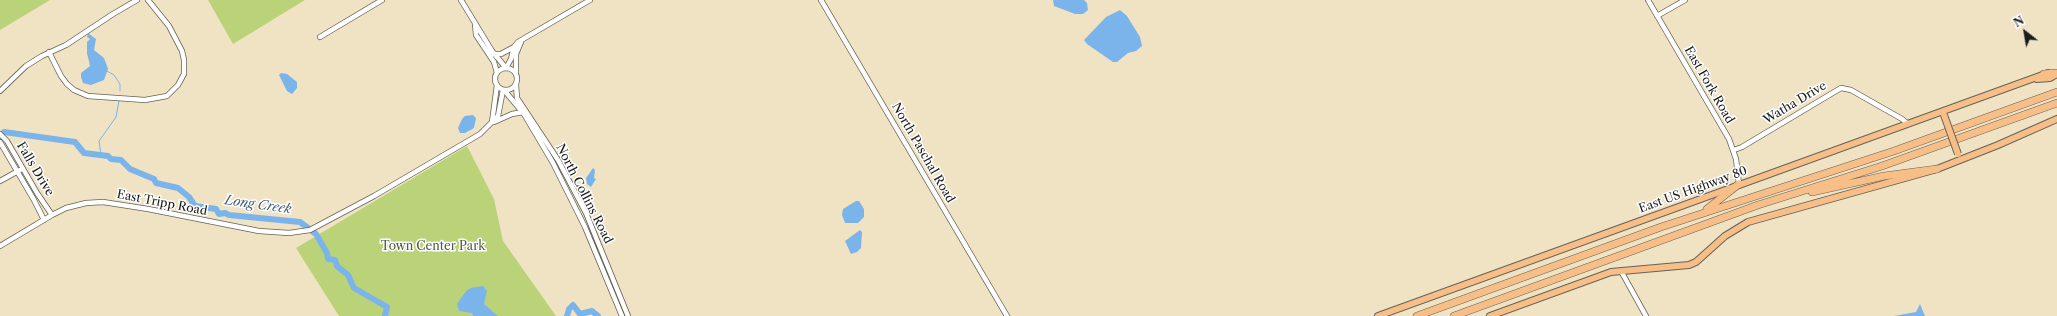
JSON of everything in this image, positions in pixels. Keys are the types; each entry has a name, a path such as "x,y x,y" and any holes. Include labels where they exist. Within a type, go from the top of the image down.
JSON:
{"highway":[{"path":"2044,74 2057,74"},
{"path":"1417,316 1680,221 1894,151 2057,92"},
{"path":"1454,316 1758,205 1882,166 2057,103"},
{"path":"1758,205 1884,176 1937,169"},
{"path":"1680,221 1716,204 1738,184"}],"main road":[{"name":"East US Highway 80","path":"1378,316 1564,250 1738,184 1908,124 1944,113 2016,84 2057,70"},
{"name":"East US Highway 80","path":"2016,84 2050,78 2057,74"},
{"path":"1944,113 1961,161"},
{"path":"1490,316 1601,275 1621,271 1688,265 1696,262 1725,236 1748,222 1961,161 2057,119"}],"street":[{"path":"0,91 26,66 49,52 66,45 137,0"},
{"path":"49,52 60,76 67,84 74,90 88,96 145,100 166,96 178,85 184,74 184,60 182,51 169,26 148,0"},
{"path":"320,37 382,0"},
{"path":"461,0 494,54 506,68 512,70 517,75"},
{"path":"494,54 501,54 514,47 525,38 590,0"},
{"name":"North Paschal Road","path":"821,0 1007,316"},
{"name":"East Fork Road","path":"1648,0 1734,150 1738,184"},
{"path":"1657,16 1685,0"},
{"path":"475,24 476,35 494,62 497,73 495,79 497,85 492,122"},
{"path":"497,85 504,90 511,90 516,85 516,54 519,44 525,38"},
{"path":"497,73 506,68 514,47"},
{"name":"North Collins Road","path":"516,85 516,95 544,141 597,240 625,316"},
{"name":"Watha Drive","path":"1734,150 1742,147 1841,88 1850,90 1902,119 1908,124"},
{"name":"North Collins Road","path":"504,90 523,112 544,141"},
{"name":"East Tripp Road","path":"0,246 52,215 66,208 86,202 103,202 259,231 289,233 303,232 317,228 480,134 492,122 499,111 500,95 504,90"},
{"path":"492,122 511,114 523,112"},
{"name":"Falls Drive","path":"0,134 7,141 37,193 52,215"},
{"name":"Falls Drive","path":"0,142 18,171 44,220"},
{"path":"0,181 23,168"},
{"name":"North Collins Road","path":"560,171 625,316"},
{"path":"592,243 597,240"},
{"path":"1621,271 1646,316"}],"green space":[{"path":"0,0 50,0 0,30"},
{"path":"208,0 305,0 233,44"},
{"name":"Town Center Park","path":"467,146 494,199 503,241 556,316 339,316 296,248"}],"water":[{"path":"1053,0 1084,0 1087,3 1088,10 1083,14 1075,14 1054,6"},
{"path":"1120,10 1127,16 1140,37 1142,46 1136,51 1128,53 1117,62 1113,62 1087,44 1084,40 1106,17"},
{"path":"88,33 96,39 94,50 104,58 108,69 104,80 91,85 83,83 81,77 81,73 90,66 87,53 87,42 90,39 87,37"},
{"path":"281,73 287,74 297,82 297,88 292,94 287,91 279,75"},
{"path":"473,115 476,118 474,128 465,133 460,133 458,128 462,119 465,116"},
{"path":"593,168 595,170 594,178 596,179 591,187 587,184 586,178"},
{"path":"856,201 859,201 864,209 864,217 858,223 845,223 842,215 843,209"},
{"path":"860,230 862,232 861,248 857,252 851,254 845,241"},
{"path":"483,286 487,291 484,304 498,316 473,316 472,313 459,311 457,304 466,291 471,288"},
{"path":"1920,304 1925,316 1894,316 1916,312"}],"waterway":[{"path":"107,71 114,75 120,84 120,91"},
{"path":"101,155 99,141 116,117 119,101"},
{"name":"Long Creek","path":"4,132 75,142 84,153 108,156 111,159 121,160 130,169 154,179 156,183 178,188 189,197 195,206 216,209 219,214 225,213 229,215 300,222 316,234 327,253 328,259 335,260 337,266 348,275 354,288 387,307 385,316"},
{"name":"Long Creek","path":"567,316 569,309 573,305 580,314 592,311 598,316"}]}
